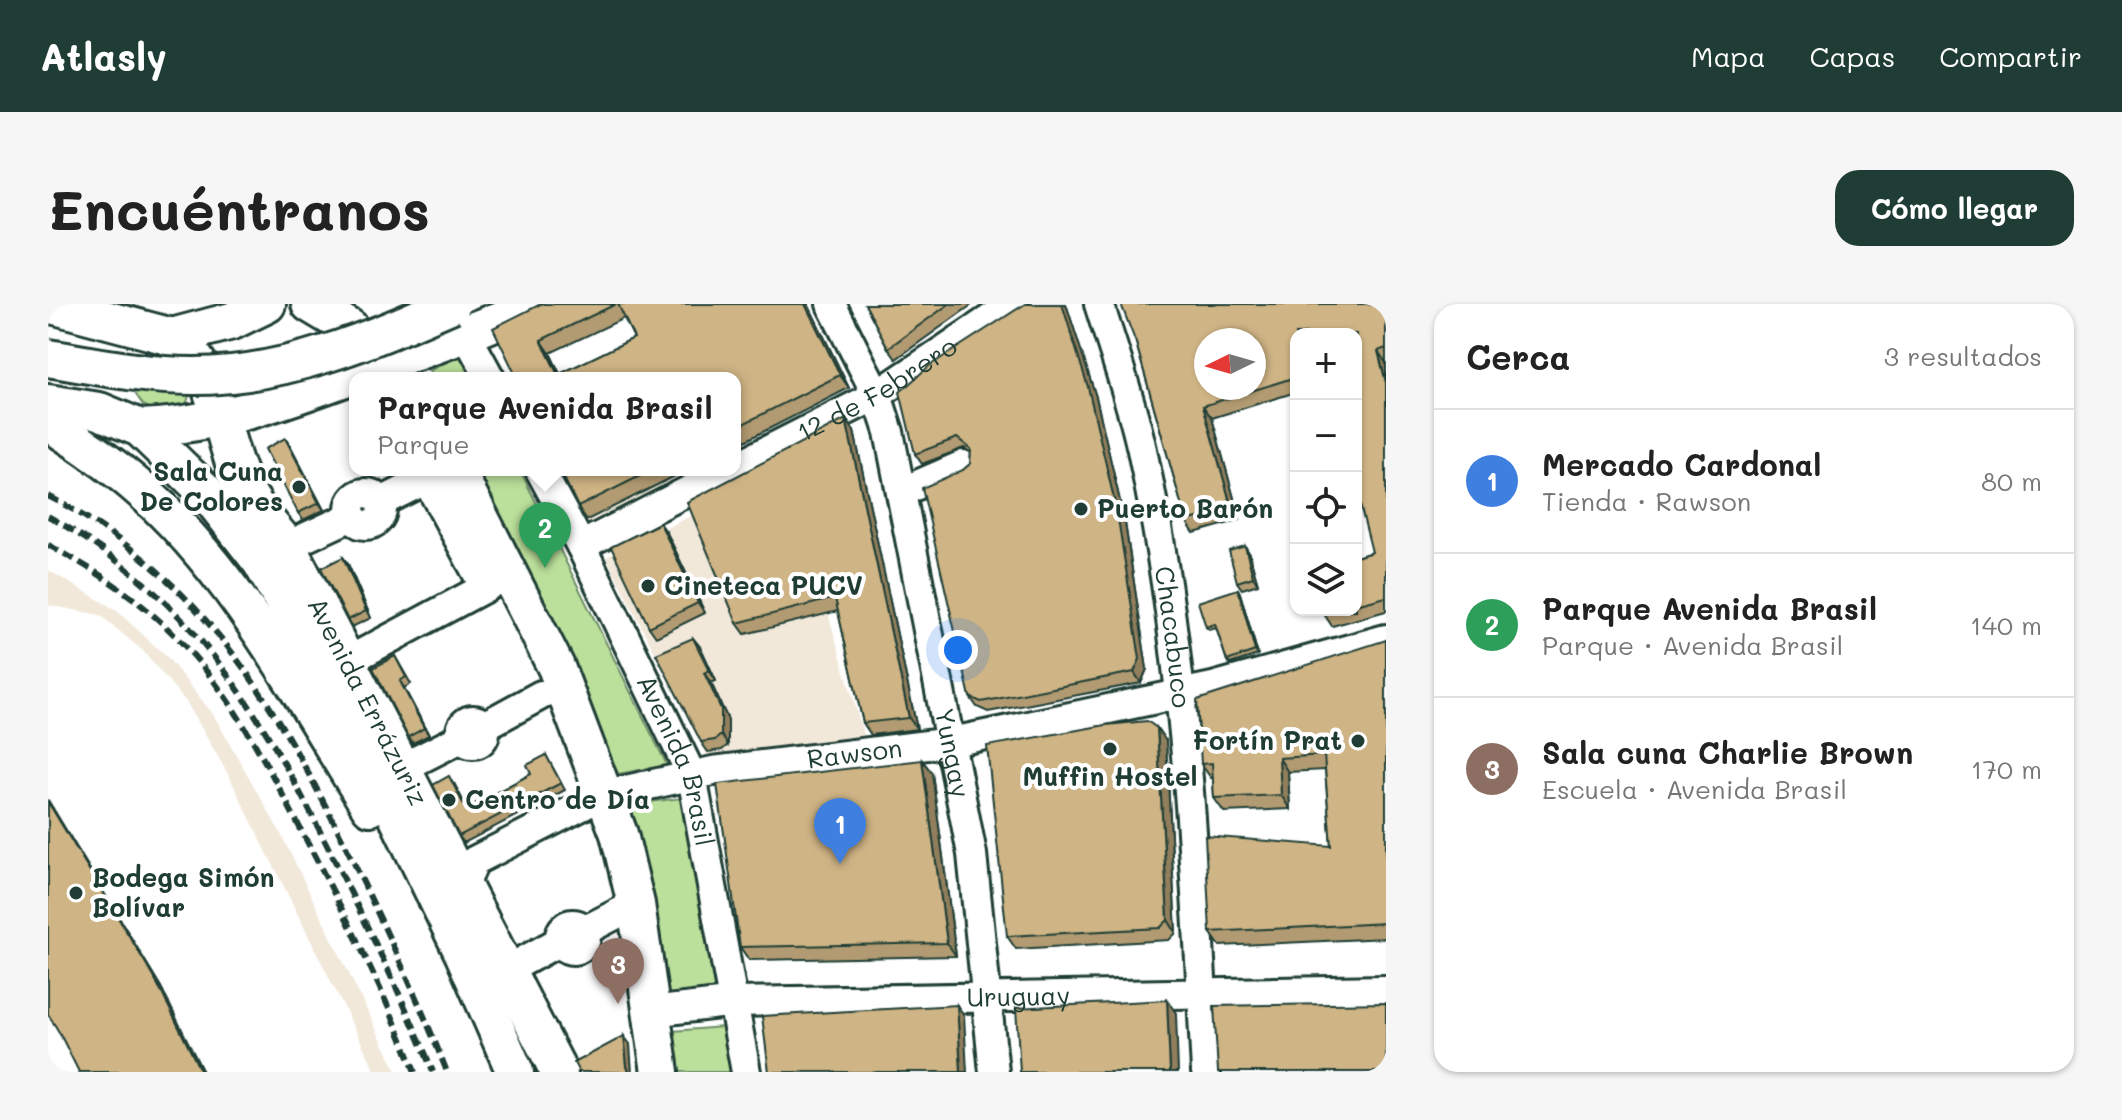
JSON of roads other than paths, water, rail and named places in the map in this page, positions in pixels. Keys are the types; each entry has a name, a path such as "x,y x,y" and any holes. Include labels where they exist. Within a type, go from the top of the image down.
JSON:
{"main road":[{"path":"48,304 166,337"},
{"path":"126,422 100,396 99,385 110,352 130,342 232,321 267,304"},
{"path":"310,304 350,328 391,370"},
{"path":"359,304 375,319 391,370"},
{"path":"48,358 174,375 252,371 536,304"},
{"path":"391,370 459,320"},
{"name":"Avenida Errázuriz","path":"166,337 182,344 200,367 246,493 287,546 402,768 461,866 507,970 559,1072"},
{"path":"48,403 126,422 183,427 261,409 349,383"},
{"path":"232,460 261,409"},
{"path":"48,422 133,483 186,537 275,654 372,810 506,1072"},
{"name":"Avenida Errázuriz","path":"126,422 208,494 261,562 354,727 464,955 515,1072"},
{"path":"438,476 541,695 599,784"},
{"path":"439,476 556,667 619,834 636,904 660,1072"}],"street":[{"path":"441,304 459,320 487,372"},
{"name":"Yungay","path":"831,304 877,395 901,492 972,854 994,1072"},
{"name":"12 de Febrero","path":"741,464 877,395 1013,304"},
{"name":"Chacabuco","path":"1099,304 1141,448 1164,567 1182,695 1206,1072"},
{"path":"901,492 963,465"},
{"path":"287,546 352,516 363,525 373,524 381,517 381,502 431,476"},
{"name":"Avenida Brasil","path":"543,476 581,546 692,776 736,1002 746,1072"},
{"path":"581,546 717,476"},
{"path":"348,661 488,586"},
{"name":"Rawson","path":"461,866 599,784 692,776 952,742 1182,695 1386,639"},
{"path":"402,768 541,695"},
{"path":"507,970 636,904"},
{"name":"Uruguay","path":"651,1012 736,1002 1386,990"}],"railway":[{"path":"48,496 103,528 151,565 194,607 265,700 296,751 353,861 414,992 447,1072"},
{"path":"48,516 101,549 147,586 187,625 254,713 339,869 400,995 433,1072"},
{"path":"48,545 99,575 142,606 178,639 236,712 286,800 340,906 380,988 415,1072"}],"place":[{"name":"Sala Cuna De Colores","path":"299,487"},
{"name":"Puerto Barón","path":"1081,509"},
{"name":"Parque Avenida Brasil","path":"545,568"},
{"name":"Cineteca PUCV","path":"648,586"},
{"name":"Fortín Prat","path":"1358,741"},
{"name":"Muffin Hostel","path":"1110,749"},
{"name":"Centro de Día","path":"449,800"},
{"name":"Mercado Cardonal","path":"840,864"},
{"name":"Bodega Simón Bolívar","path":"76,893"},
{"name":"Sala cuna Charlie Brown","path":"618,1004"}]}
